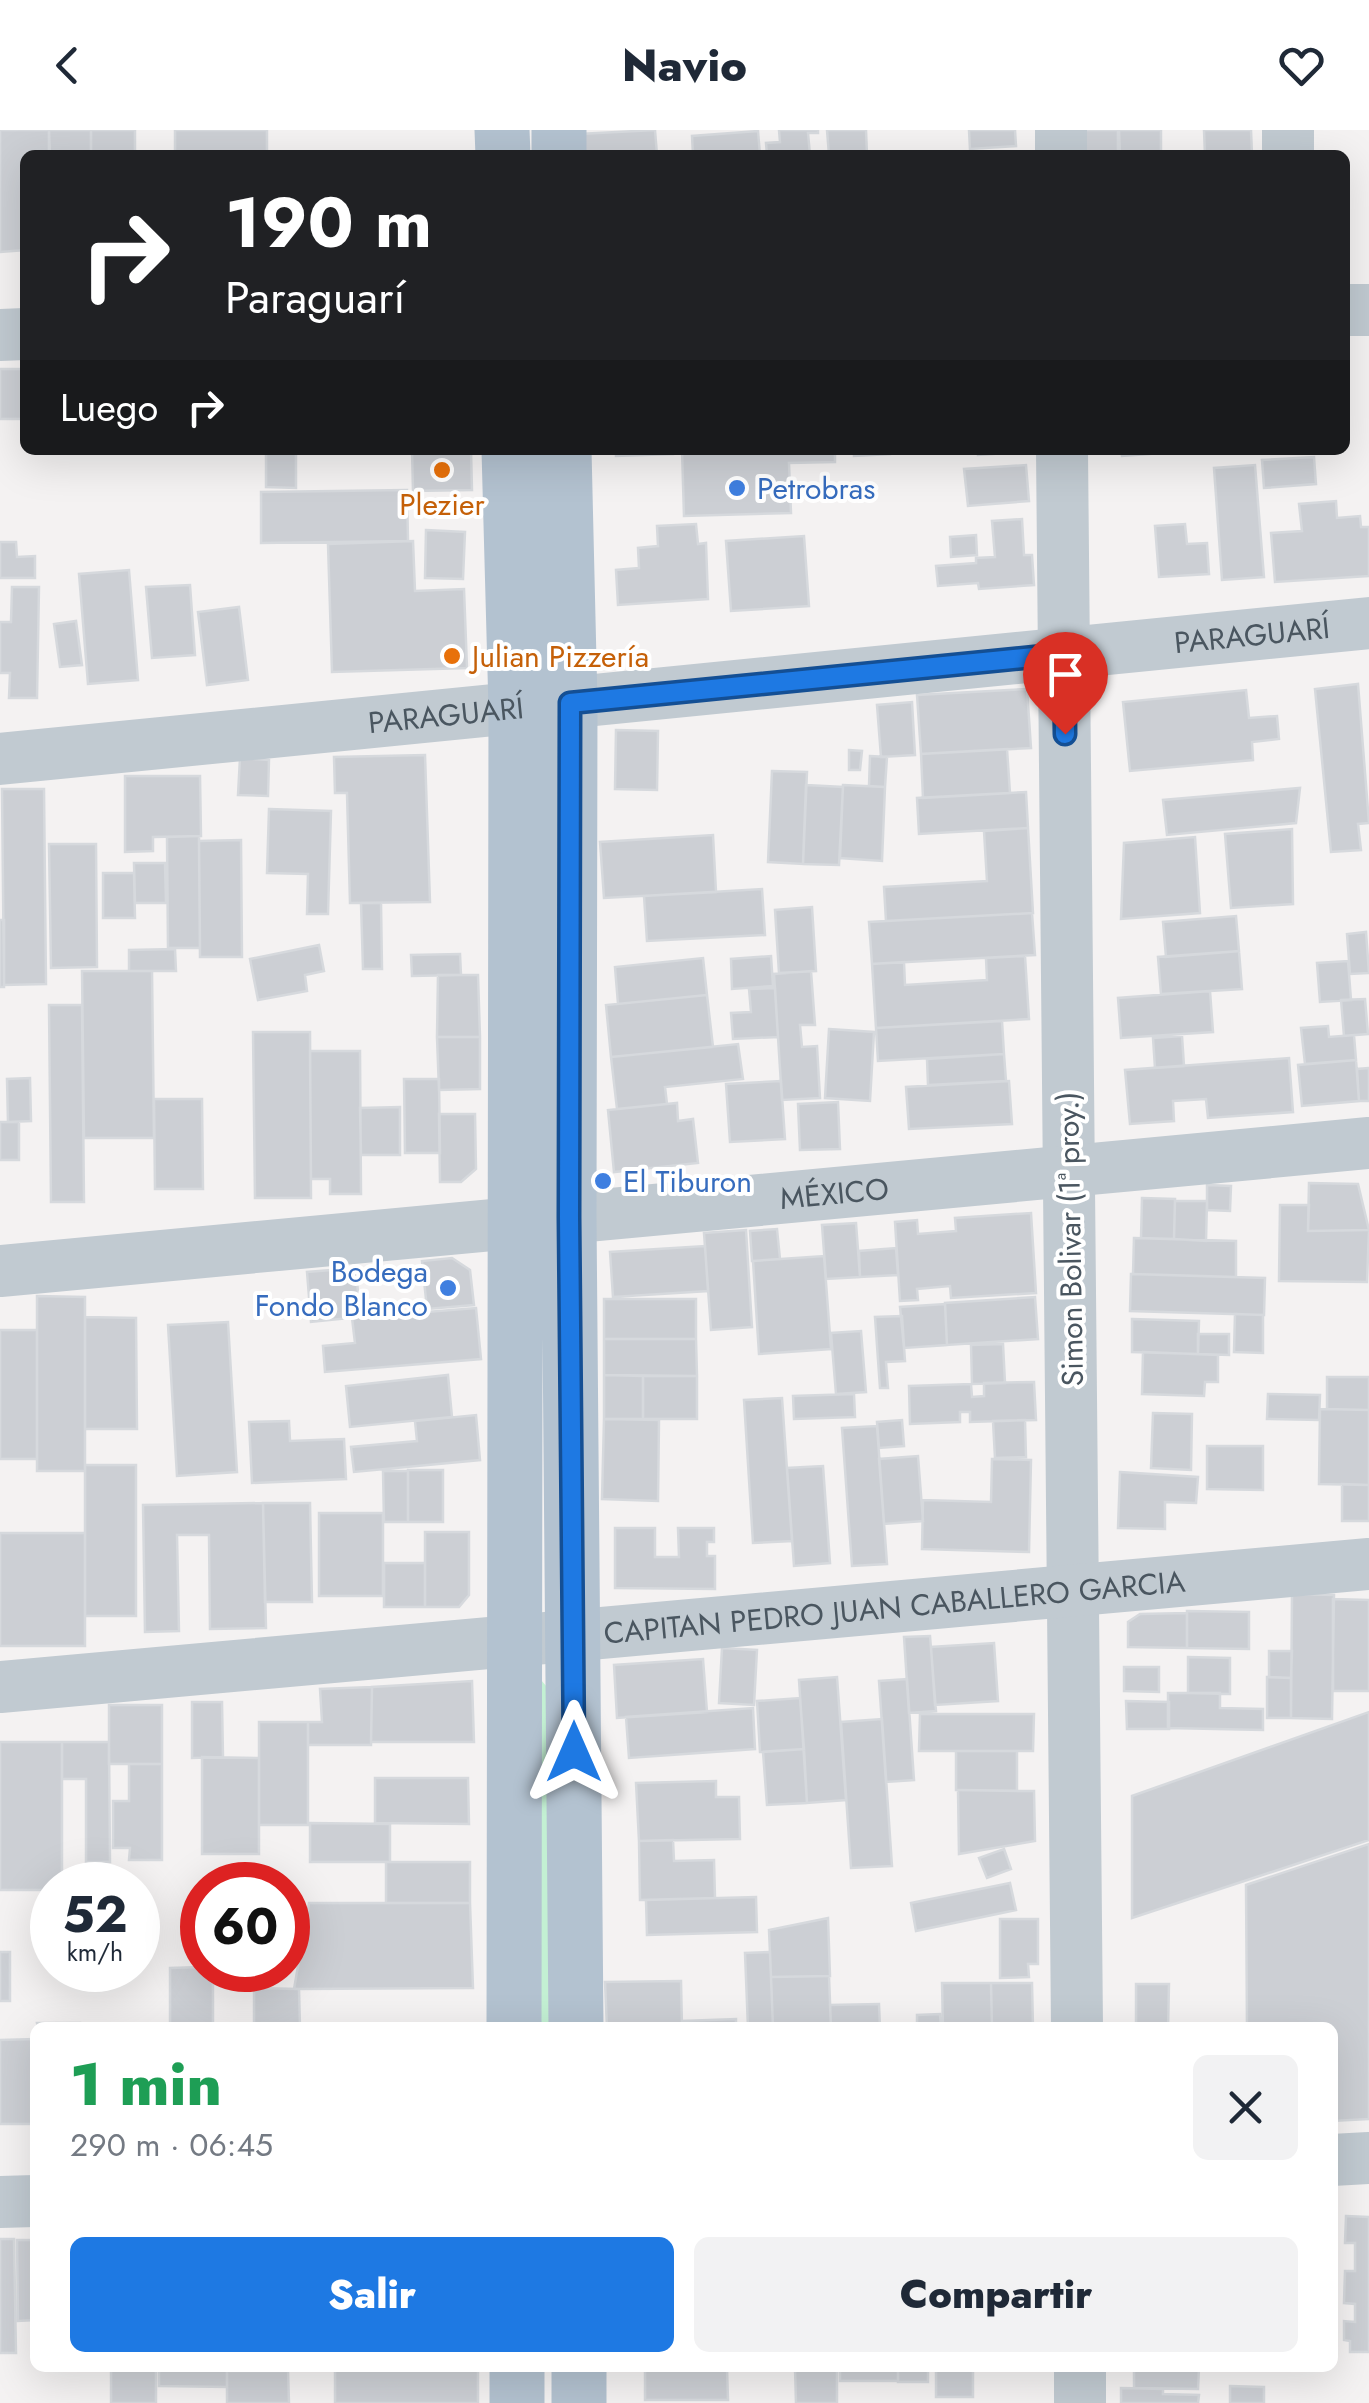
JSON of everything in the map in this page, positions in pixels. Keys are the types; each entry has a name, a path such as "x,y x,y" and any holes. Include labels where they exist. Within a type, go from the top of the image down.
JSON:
{"main road":[{"path":"509,455 516,708 514,2022"},
{"path":"564,455 570,703 569,1217 576,2022"},
{"path":"516,2372 517,2403"},
{"path":"579,2372 579,2403"}],"street":[{"name":"Simon Bolivar (1ª proy.)","path":"1062,455 1077,2022"},
{"name":"PARAGUARÍ","path":"0,759 1369,623"},
{"name":"MÉXICO","path":"0,1271 1369,1144"},
{"name":"CAPITAN PEDRO JUAN CABALLERO GARCIA","path":"0,1687 1369,1564"},
{"path":"1338,2160 1369,2158"},
{"path":"0,2202 30,2201"},
{"path":"1080,2372 1080,2403"}],"green space":[{"path":"541,1680 547,1687 549,2022 534,2022"}],"building":[{"path":"0,130 49,130 50,150 20,150 20,250 0,252"},
{"path":"49,130 91,130 91,150 49,150"},
{"path":"91,130 135,130 135,150 91,150"},
{"path":"175,130 267,130 267,150 175,150"},
{"path":"655,130 657,150 581,150 579,134"},
{"path":"779,130 818,130 808,133 810,150 767,150 766,143 780,142"},
{"path":"827,130 866,130 867,150 829,150"},
{"path":"969,130 1015,130 1016,146 970,149"},
{"path":"1082,130 1118,130 1118,150 1083,150"},
{"path":"1119,130 1161,130 1161,150 1120,150"},
{"path":"1204,130 1251,130 1252,150 1205,150"},
{"path":"758,131 760,150 693,150 692,136"},
{"path":"0,369 20,369 20,419 0,419"},
{"path":"266,455 296,455 296,488 266,487"},
{"name":"Plezier","path":"412,455 471,455 472,490 413,491"},
{"name":"Petrobras","path":"682,455 835,455 835,462 789,463 791,513 684,516"},
{"path":"1314,457 1316,484 1264,488 1262,460"},
{"path":"1026,465 1029,501 968,506 964,469"},
{"path":"1255,465 1264,577 1222,580 1214,468"},
{"path":"407,490 408,541 261,543 261,492"},
{"path":"1336,501 1337,518 1360,516 1361,527 1369,527 1369,576 1275,582 1271,533 1302,531 1299,504"},
{"path":"1022,519 1024,555 1032,555 1034,585 979,589 978,583 938,586 936,566 976,563 976,558 995,557 992,521"},
{"path":"696,524 698,544 706,543 708,599 618,605 616,570 639,568 638,548 658,546 657,526"},
{"path":"1185,524 1187,544 1207,543 1209,574 1159,577 1155,526"},
{"path":"426,530 465,532 463,579 425,578"},
{"path":"976,535 977,555 951,557 950,537"},
{"path":"804,536 809,606 731,611 726,541"},
{"path":"413,541 415,591 464,589 467,668 332,672 328,544"},
{"path":"0,542 16,542 17,557 35,556 35,578 0,578"},
{"path":"129,570 138,680 88,684 79,574"},
{"path":"190,585 195,655 152,658 146,587"},
{"path":"12,587 39,587 37,698 9,698 10,673 0,673 0,622 11,622"},
{"path":"239,607 248,680 207,685 198,612"},
{"path":"76,621 82,665 60,667 54,624"},
{"path":"1358,684 1369,823 1358,824 1361,850 1331,852 1315,689"},
{"path":"1027,689 1031,748 921,754 917,695"},
{"path":"1246,690 1249,718 1277,716 1279,739 1252,742 1253,760 1130,771 1123,702"},
{"path":"912,702 915,755 881,757 877,705"},
{"path":"616,730 658,731 657,790 615,789"},
{"path":"1007,749 1010,793 923,798 921,754"},
{"path":"849,750 862,751 860,770 849,770"},
{"path":"425,755 430,902 350,903 347,793 335,793 334,757"},
{"path":"870,756 887,757 885,787 869,786"},
{"path":"240,758 269,760 268,796 238,795"},
{"path":"772,771 807,772 803,864 768,862"},
{"path":"125,776 200,776 201,836 153,837 153,851 125,852"},
{"path":"806,785 843,787 839,865 803,864"},
{"path":"843,785 885,787 882,861 840,858"},
{"path":"1300,788 1296,823 1167,835 1163,800"},
{"path":"2,789 44,789 46,984 4,985"},
{"path":"1026,792 1028,828 919,834 917,798"},
{"path":"269,809 331,811 328,914 307,914 308,874 267,873"},
{"path":"1028,828 1033,913 886,921 884,887 987,881 984,831"},
{"path":"1292,829 1293,904 1231,908 1225,834"},
{"path":"713,835 716,892 604,898 600,842"},
{"path":"199,836 200,948 168,948 167,837"},
{"path":"1195,837 1200,913 1121,919 1124,843"},
{"path":"241,840 242,957 200,957 199,841"},
{"path":"49,844 96,844 97,967 51,968"},
{"path":"134,863 165,863 166,903 135,903"},
{"path":"103,873 134,873 135,918 103,918"},
{"path":"762,889 765,935 647,941 644,896"},
{"path":"361,903 381,903 382,969 363,969"},
{"path":"812,907 816,971 779,973 775,910"},
{"path":"1032,913 1035,955 872,964 869,922"},
{"path":"1236,916 1239,951 1166,957 1163,922"},
{"path":"0,920 4,920 4,987 0,987"},
{"path":"1366,932 1369,973 1350,974 1347,934"},
{"path":"319,945 324,971 305,975 307,991 258,1000 250,959"},
{"path":"175,949 176,971 129,971 129,950"},
{"path":"1239,951 1242,989 1161,994 1158,957"},
{"path":"460,954 461,975 412,976 411,955"},
{"path":"771,956 773,986 732,989 731,959"},
{"path":"1025,956 1029,1019 876,1028 872,964 904,962 905,985 987,980 986,958"},
{"path":"703,958 707,995 618,1004 615,967"},
{"path":"1348,961 1351,1000 1320,1002 1317,963"},
{"path":"82,971 152,971 154,1138 84,1138"},
{"path":"811,971 815,1025 800,1025 802,1047 817,1046 820,1098 782,1100 774,974"},
{"path":"438,975 478,975 480,1037 437,1037"},
{"path":"775,988 778,1037 733,1039 731,1013 751,1012 749,989"},
{"path":"1210,991 1213,1032 1121,1038 1118,998"},
{"path":"707,995 713,1047 611,1057 606,1005"},
{"path":"1365,999 1368,1034 1344,1036 1341,1000"},
{"path":"49,1005 82,1005 84,1202 51,1202"},
{"path":"1002,1021 1004,1054 878,1061 876,1028"},
{"path":"1328,1026 1329,1037 1354,1035 1356,1060 1305,1064 1301,1028"},
{"path":"829,1029 874,1032 870,1101 825,1098"},
{"path":"253,1032 310,1032 311,1198 255,1198"},
{"path":"1182,1036 1184,1066 1155,1068 1153,1038"},
{"path":"437,1037 480,1037 480,1089 439,1090"},
{"path":"738,1044 743,1079 665,1087 667,1104 617,1109 611,1057"},
{"path":"310,1051 360,1051 361,1194 330,1194 330,1179 311,1179"},
{"path":"1004,1054 1006,1081 928,1085 927,1059"},
{"path":"1289,1058 1293,1112 1208,1118 1206,1099 1173,1101 1174,1121 1130,1124 1125,1070"},
{"path":"1356,1060 1359,1101 1302,1106 1298,1065"},
{"path":"1369,1068 1369,1101 1359,1101 1357,1069"},
{"path":"30,1078 31,1121 8,1122 7,1079"},
{"path":"404,1079 439,1079 440,1153 405,1153"},
{"path":"781,1081 785,1139 730,1142 726,1084"},
{"path":"1009,1081 1012,1124 909,1129 906,1087"},
{"path":"154,1099 202,1099 203,1189 155,1189"},
{"path":"838,1102 840,1149 800,1150 798,1104"},
{"path":"677,1103 678,1121 693,1119 698,1163 614,1172 608,1110"},
{"path":"400,1107 400,1155 361,1155 360,1108"},
{"path":"439,1114 475,1114 476,1169 461,1182 440,1182"},
{"path":"0,1122 19,1122 19,1160 0,1160"},
{"path":"1309,1183 1358,1184 1369,1230 1308,1231"},
{"path":"1207,1185 1231,1186 1230,1211 1207,1210"},
{"path":"1142,1198 1175,1199 1174,1239 1141,1238"},
{"path":"1175,1201 1207,1201 1206,1241 1174,1239"},
{"path":"1280,1205 1309,1205 1308,1231 1369,1230 1367,1282 1279,1281"},
{"path":"1031,1213 1036,1293 951,1298 950,1286 917,1289 918,1300 900,1301 895,1222 917,1220 918,1234 956,1231 955,1218"},
{"path":"856,1223 860,1277 826,1279 822,1225"},
{"path":"777,1229 780,1259 752,1261 750,1231"},
{"path":"746,1230 752,1327 711,1330 704,1233"},
{"path":"1134,1238 1236,1241 1236,1277 1133,1274"},
{"path":"705,1246 708,1291 613,1297 610,1252"},
{"path":"896,1248 898,1275 860,1277 859,1251"},
{"path":"824,1256 831,1349 759,1354 753,1261"},
{"name":"Bodega Fondo Blanco","path":"452,1258 470,1270 474,1305 427,1309 422,1261"},
{"path":"356,1268 360,1317 311,1322 307,1272"},
{"path":"1131,1274 1265,1278 1264,1315 1130,1311"},
{"path":"37,1296 85,1297 85,1471 37,1471"},
{"path":"1035,1297 1038,1339 947,1345 945,1303"},
{"path":"604,1299 696,1299 696,1339 604,1339"},
{"path":"945,1304 947,1345 904,1348 900,1307"},
{"path":"476,1308 481,1359 325,1372 323,1346 355,1343 352,1318"},
{"path":"1235,1314 1263,1315 1263,1353 1234,1352"},
{"path":"902,1316 905,1361 886,1362 888,1388 880,1388 875,1317"},
{"path":"85,1317 136,1318 137,1429 85,1429"},
{"path":"1132,1319 1199,1321 1198,1354 1132,1352"},
{"path":"228,1322 237,1472 177,1476 168,1325"},
{"path":"0,1330 37,1330 37,1459 0,1459"},
{"path":"861,1331 866,1392 836,1394 831,1333"},
{"path":"1198,1334 1229,1334 1229,1355 1198,1354"},
{"path":"604,1339 696,1339 697,1376 604,1375"},
{"path":"1003,1344 1005,1383 972,1384 971,1345"},
{"path":"1143,1352 1218,1355 1218,1382 1205,1382 1204,1396 1142,1394"},
{"path":"448,1375 452,1417 350,1427 346,1386"},
{"path":"604,1375 643,1376 643,1419 604,1419"},
{"path":"643,1376 697,1376 697,1419 643,1419"},
{"path":"1327,1377 1369,1377 1369,1410 1327,1409"},
{"path":"1034,1382 1036,1420 970,1422 970,1412 960,1412 960,1422 910,1424 909,1386 971,1384 972,1397 984,1396 984,1383"},
{"path":"854,1394 855,1417 794,1419 793,1396"},
{"path":"1268,1394 1320,1395 1319,1420 1267,1419"},
{"path":"782,1398 792,1541 753,1543 744,1400"},
{"path":"1320,1409 1369,1410 1369,1485 1319,1484"},
{"path":"1153,1413 1192,1414 1191,1470 1151,1468"},
{"path":"476,1415 480,1460 354,1472 351,1447 417,1441 415,1421"},
{"path":"604,1419 659,1420 658,1501 602,1499"},
{"path":"902,1420 904,1446 879,1448 877,1422"},
{"path":"1025,1420 1026,1457 995,1458 993,1421"},
{"path":"289,1421 290,1441 344,1439 346,1479 252,1483 249,1422"},
{"path":"877,1426 887,1564 852,1566 842,1428"},
{"path":"1207,1446 1263,1446 1263,1490 1207,1489"},
{"path":"918,1456 923,1521 884,1524 879,1459"},
{"path":"992,1459 1031,1460 1029,1552 922,1549 923,1500 991,1502"},
{"path":"85,1465 136,1465 136,1616 85,1616"},
{"path":"823,1466 830,1563 794,1566 787,1468"},
{"path":"408,1470 443,1470 443,1522 408,1522"},
{"path":"383,1471 408,1471 408,1522 384,1522"},
{"path":"1120,1472 1198,1477 1196,1503 1165,1502 1165,1529 1118,1528"},
{"path":"1342,1484 1369,1485 1369,1521 1342,1521"},
{"path":"263,1503 266,1628 210,1629 209,1535 177,1535 179,1631 145,1632 143,1505"},
{"path":"263,1503 310,1503 312,1602 265,1602"},
{"path":"319,1513 383,1513 383,1596 319,1596"},
{"path":"615,1528 655,1528 655,1557 679,1557 678,1528 714,1528 714,1542 707,1542 707,1556 715,1556 715,1589 615,1588"},
{"path":"425,1532 469,1532 469,1595 459,1607 425,1607"},
{"path":"0,1533 85,1533 85,1646 0,1646"},
{"path":"384,1563 425,1563 425,1607 384,1607"},
{"path":"1292,1594 1334,1595 1332,1719 1291,1718"},
{"path":"1333,1599 1369,1600 1369,1691 1333,1691"},
{"path":"1187,1611 1249,1612 1249,1649 1187,1648"},
{"path":"1187,1613 1187,1648 1128,1647 1128,1622 1140,1614"},
{"path":"930,1636 936,1711 909,1713 904,1637"},
{"path":"994,1643 998,1701 935,1705 931,1647"},
{"path":"722,1648 757,1650 754,1705 719,1703"},
{"path":"1269,1651 1292,1651 1291,1678 1269,1677"},
{"path":"1188,1657 1230,1658 1230,1694 1188,1693"},
{"path":"703,1659 707,1712 617,1718 614,1665"},
{"path":"1124,1667 1159,1667 1159,1692 1124,1691"},
{"path":"837,1677 846,1800 807,1803 799,1680"},
{"path":"1267,1677 1291,1678 1291,1718 1267,1718"},
{"path":"907,1679 914,1780 886,1782 879,1681"},
{"path":"472,1681 474,1742 371,1742 372,1687"},
{"path":"372,1687 371,1745 308,1745 308,1722 322,1722 320,1689"},
{"path":"1168,1693 1220,1693 1220,1708 1263,1709 1263,1730 1168,1728"},
{"path":"800,1698 804,1749 760,1752 757,1701"},
{"path":"1126,1701 1169,1702 1169,1729 1127,1729"},
{"path":"192,1702 222,1702 223,1757 192,1758"},
{"path":"109,1705 162,1705 162,1764 109,1764"},
{"path":"753,1708 755,1749 629,1758 626,1717"},
{"path":"1369,1712 1369,1840 1132,1918 1132,1796"},
{"path":"920,1714 1034,1714 1033,1751 919,1751"},
{"path":"882,1719 892,1866 851,1868 841,1722"},
{"path":"259,1722 308,1722 308,1825 259,1825"},
{"path":"0,1742 62,1742 62,1862 30,1862 30,1890 0,1890"},
{"path":"62,1742 109,1742 110,1862 86,1862 86,1779 62,1779"},
{"path":"804,1749 807,1803 767,1805 763,1752"},
{"path":"956,1751 1017,1751 1017,1791 956,1790"},
{"path":"202,1757 259,1758 259,1854 202,1854"},
{"path":"129,1764 162,1764 162,1860 129,1860 130,1848 113,1848 113,1801 129,1801"},
{"path":"375,1778 468,1778 469,1824 375,1823"},
{"path":"716,1781 716,1797 739,1797 740,1839 639,1841 636,1783"},
{"path":"958,1790 1034,1791 1035,1841 959,1854"},
{"path":"310,1823 390,1824 390,1862 310,1862"},
{"path":"673,1840 674,1861 714,1860 715,1898 640,1900 639,1841"},
{"path":"1369,1844 1369,2119 1338,2121 1338,2022 1247,2022 1246,1885"},
{"path":"1004,1849 1011,1869 987,1878 979,1858"},
{"path":"386,1862 470,1862 470,1903 386,1903"},
{"path":"1010,1883 1016,1910 916,1931 911,1903"},
{"path":"756,1897 757,1932 647,1935 646,1900"},
{"path":"310,1903 470,1903 473,1988 310,1989"},
{"path":"828,1918 830,1976 771,1977 769,1930"},
{"path":"1000,1919 1038,1919 1038,1964 1028,1964 1029,1977 1000,1978"},
{"path":"0,1952 10,1952 10,2001 0,2001"},
{"path":"770,1952 773,2022 748,2022 745,1953"},
{"path":"170,1968 180,1968 180,1992 213,1992 213,2022 170,2022"},
{"path":"829,1976 831,2022 773,2022 771,1977"},
{"path":"681,1981 682,2022 607,2022 605,1982"},
{"path":"942,1983 991,1983 992,2022 943,2022"},
{"path":"991,1983 1032,1983 1033,2022 992,2022"},
{"path":"1136,1984 1169,1984 1168,2022 1136,2022"},
{"path":"254,1992 299,1992 300,2022 254,2022"},
{"path":"879,2004 880,2022 831,2022 830,2005"},
{"path":"940,2014 941,2022 917,2022 917,2015"},
{"path":"736,2019 736,2022 682,2021"},
{"path":"30,2039 30,2124 0,2124 0,2040"},
{"path":"1346,2216 1369,2217 1369,2352 1350,2352 1350,2341 1344,2340 1344,2321 1355,2322 1355,2304 1344,2303 1345,2271 1355,2271 1355,2243 1345,2243"},
{"path":"0,2239 14,2239 16,2353 0,2353"},
{"path":"17,2240 30,2240 30,2320 18,2321"},
{"path":"111,2372 156,2372 156,2403 111,2403"},
{"path":"159,2372 227,2372 227,2387 159,2386"},
{"path":"227,2372 288,2372 289,2403 227,2403"},
{"path":"335,2372 478,2372 478,2403 335,2403"},
{"path":"645,2372 727,2372 728,2400 645,2400"},
{"path":"795,2372 837,2372 837,2403 796,2403"},
{"path":"840,2372 898,2372 898,2381 840,2381"},
{"path":"898,2372 928,2372 928,2382 898,2382"},
{"path":"936,2372 973,2372 973,2397 936,2397"},
{"path":"1134,2372 1199,2372 1198,2389 1134,2388"},
{"path":"1230,2386 1264,2387 1264,2403 1230,2403"},
{"path":"1121,2388 1199,2395 1198,2403 1121,2403"}],"place":[{"name":"Plezier","path":"442,470"},
{"name":"Petrobras","path":"737,488"},
{"name":"Julian Pizzería","path":"452,656"},
{"name":"El Tiburon","path":"603,1181"},
{"name":"Bodega Fondo Blanco","path":"448,1288"}],"route":[{"path":"574,1752 570,703 1064,654 1065,734"}]}
